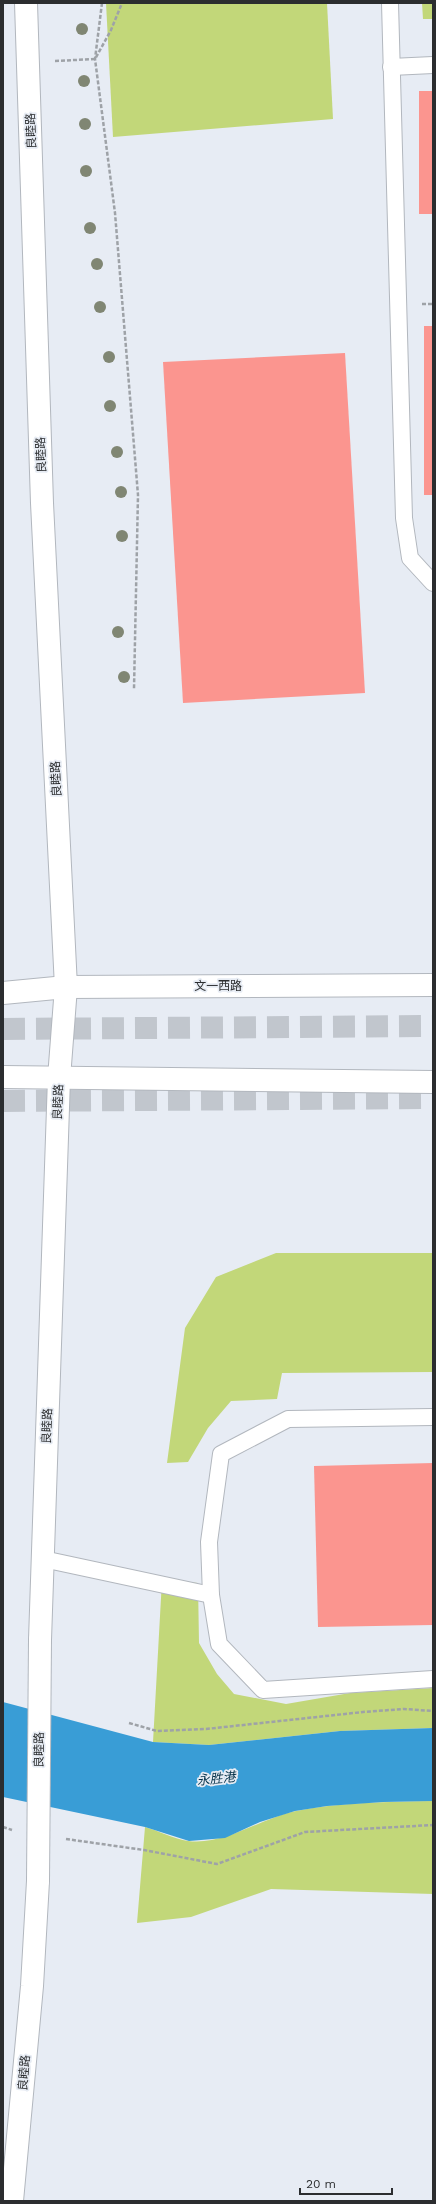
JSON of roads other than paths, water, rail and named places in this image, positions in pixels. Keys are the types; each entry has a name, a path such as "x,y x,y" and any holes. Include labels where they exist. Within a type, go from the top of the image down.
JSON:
{"main road":[{"name":"良睦路","path":"12,2201 32,1986 38,1881 40,1640 59,1078 66,987 42,503 26,3"},
{"name":"文一西路","path":"3,993 66,987 433,985"},
{"path":"3,1077 433,1082"}],"lane":[{"path":"390,3 404,518 410,558 433,583"},
{"path":"391,67 433,65"},
{"path":"433,1417 288,1419 221,1454 209,1542 211,1595 219,1644 263,1690 433,1679"},
{"path":"43,1559 211,1595"}],"water":[{"name":"永胜港","path":"3,1702 153,1742 209,1745 340,1731 433,1728 433,1801 383,1802 327,1806 295,1811 260,1822 225,1838 189,1841 145,1827 3,1797"}],"tunnel":[{"path":"3,1029 433,1026"},
{"path":"3,1101 433,1098"}]}
